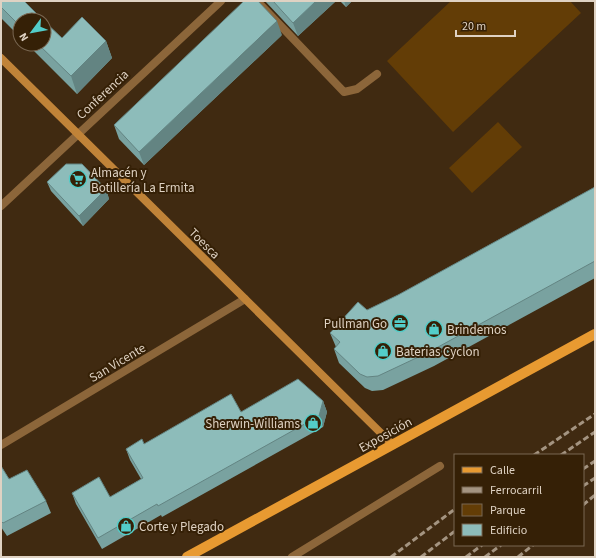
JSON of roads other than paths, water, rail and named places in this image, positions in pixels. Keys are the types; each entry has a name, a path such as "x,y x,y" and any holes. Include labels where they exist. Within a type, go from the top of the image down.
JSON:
{"main road":[{"name":"Exposición","path":"187,557 595,334"}],"street":[{"name":"Conferencia","path":"1,206 221,1"},
{"path":"257,1 344,92 357,89 377,74"},
{"name":"Toesca","path":"1,58 393,445"},
{"name":"San Vicente","path":"1,445 245,299"},
{"path":"292,557 440,466"}],"railway":[{"path":"535,454 595,414"},
{"path":"562,454 595,432"},
{"path":"584,468 595,461"},
{"path":"584,485 595,478"},
{"path":"584,504 595,495"},
{"path":"391,557 454,510"},
{"path":"421,557 454,532"},
{"path":"466,557 481,546"},
{"path":"485,557 500,546"},
{"path":"518,557 532,546"}],"place":[{"name":"Almacén y Botillería La Ermita","path":"78,179"},
{"name":"Pullman Go","path":"400,323"},
{"name":"Brindemos","path":"434,329"},
{"name":"Baterias Cyclon","path":"383,351"},
{"name":"Sherwin-Williams","path":"313,423"},
{"name":"Corte y Plegado","path":"126,526"}]}
